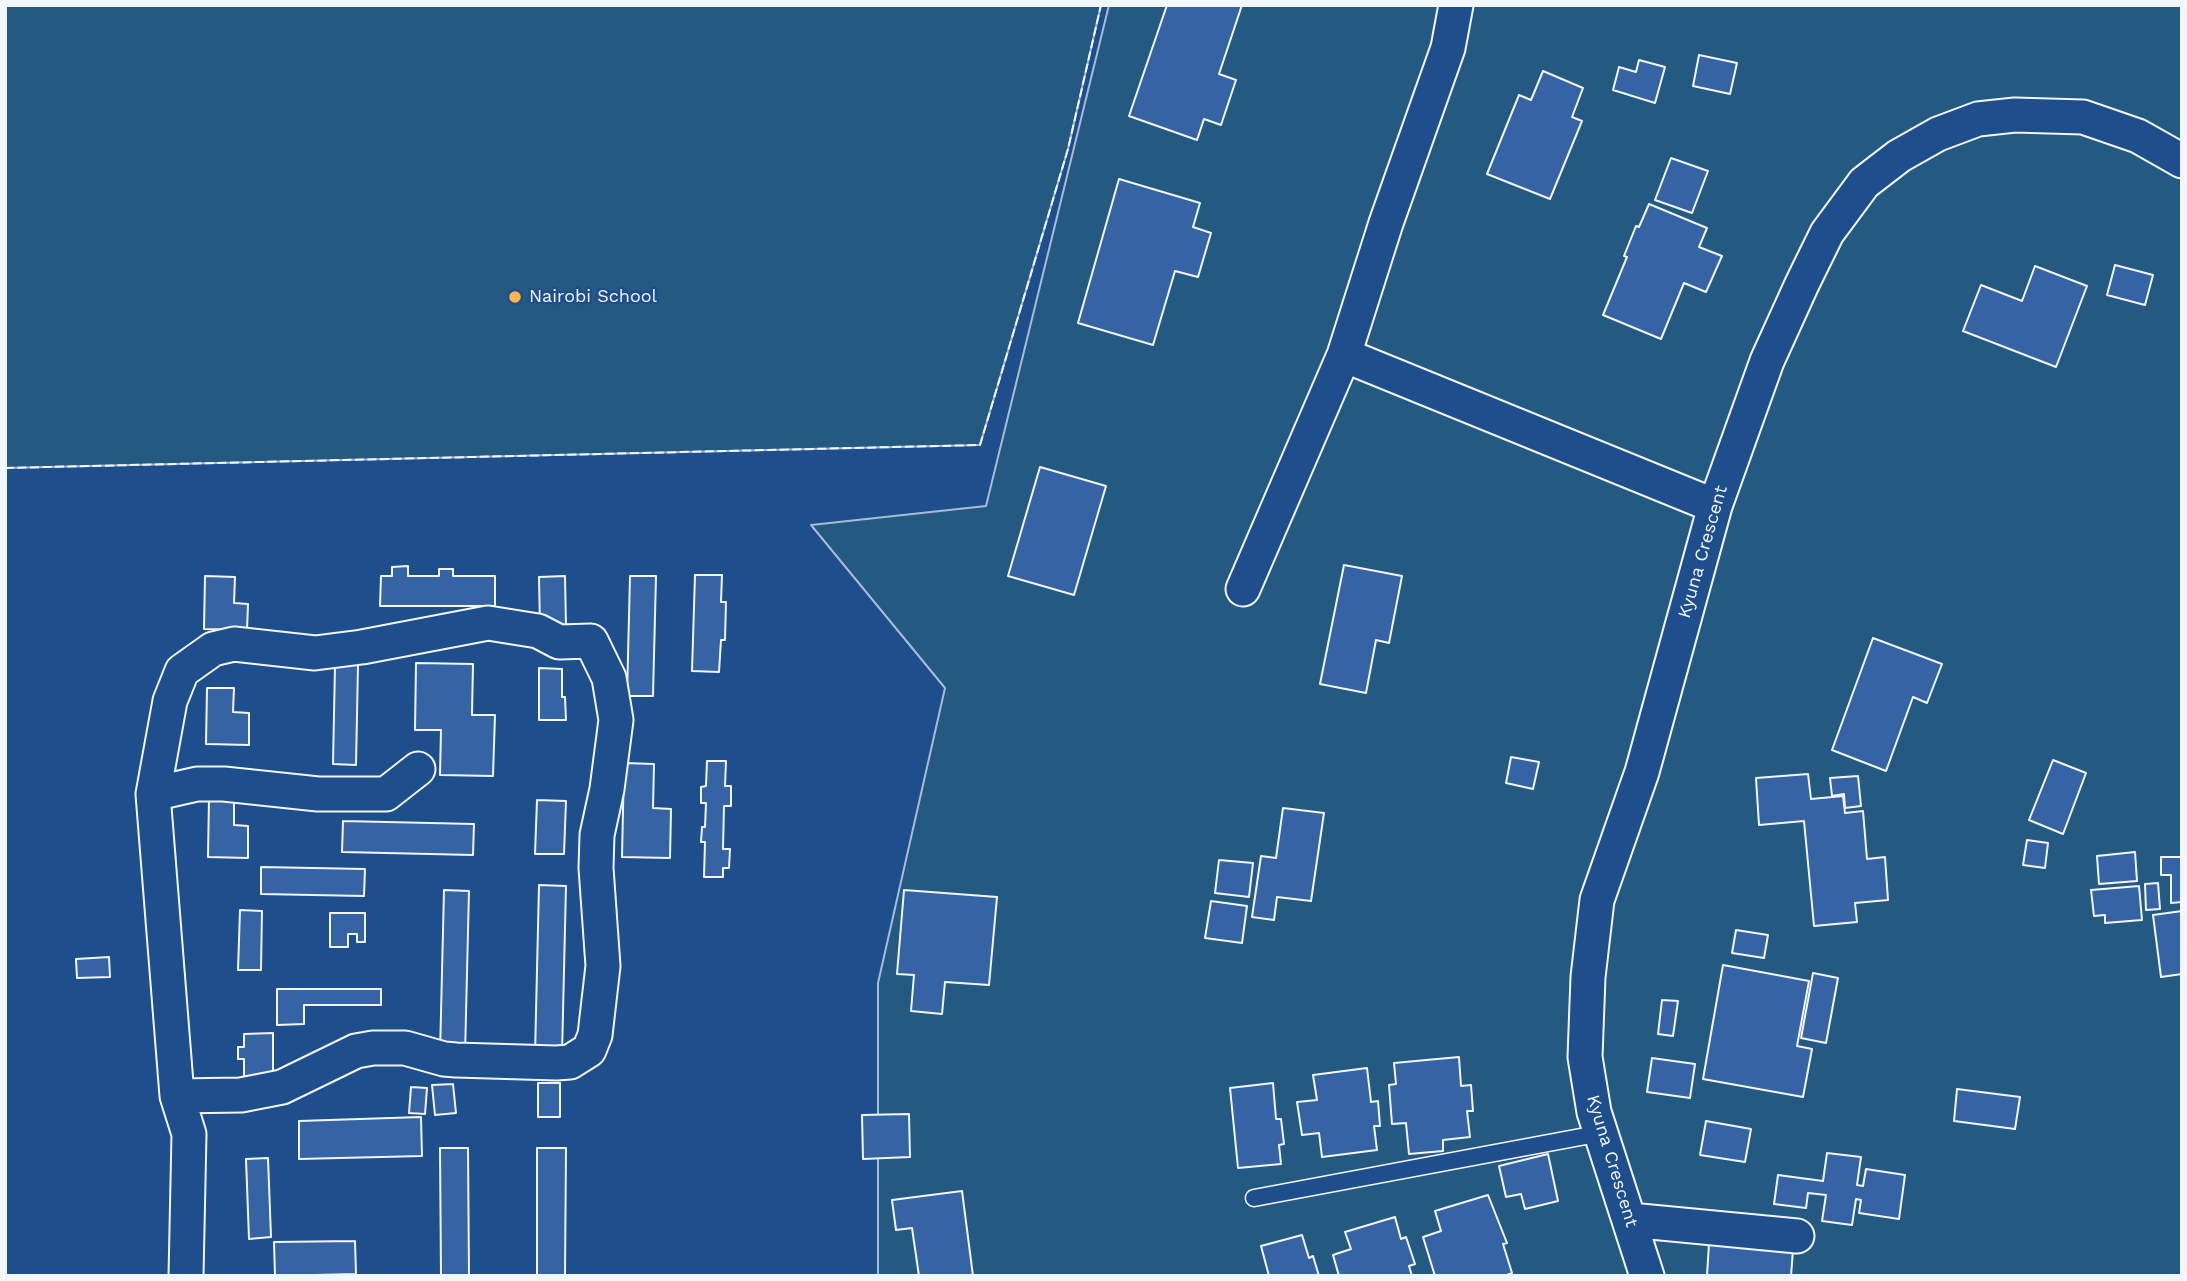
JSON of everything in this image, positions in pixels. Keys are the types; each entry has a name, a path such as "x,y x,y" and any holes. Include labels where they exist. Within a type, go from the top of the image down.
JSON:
{"street":[{"path":"1243,589 1344,355 1386,223 1448,48 1456,5"},
{"name":"Kyuna Crescent","path":"1647,1276 1594,1112 1585,1057 1588,977 1597,900 1642,772 1715,506 1767,361 1827,233 1864,183 1899,156 1938,134 1978,119 2015,115 2083,117 2138,136 2182,161"},
{"path":"1344,355 1715,506"},
{"path":"177,1096 241,1095 282,1087 356,1051 373,1048 405,1048 456,1060 556,1063 570,1062 589,1051 595,1035 603,966 596,868 597,835 613,753 616,720 609,678 591,641 559,642 538,631 488,623 362,647 315,653 234,644 213,649 182,671 170,701 153,794 177,1096 189,1133 186,1276"},
{"path":"153,794 197,784 224,784 318,794 386,794 418,769"},
{"path":"1630,1220 1797,1236"}],"lane":[{"path":"1254,1198 1602,1133"}],"shaded area":[{"name":"Nairobi School","path":"5,5 1101,5 1068,149 980,445 5,468"},
{"path":"1109,5 2182,5 2182,1276 878,1276 878,983 945,688 811,525 986,506"}],"building":[{"path":"1167,5 1242,5 1219,74 1236,80 1221,125 1204,119 1197,140 1129,116"},
{"path":"1699,55 1737,63 1730,94 1693,86"},
{"path":"1639,60 1665,67 1655,103 1613,90 1619,67 1636,72"},
{"path":"1543,71 1583,88 1572,117 1582,121 1550,199 1487,174 1519,95 1531,100"},
{"path":"1671,158 1708,171 1692,213 1655,200"},
{"path":"1119,179 1200,203 1193,227 1211,233 1198,277 1175,271 1153,345 1078,323"},
{"path":"1649,204 1707,228 1699,247 1722,256 1706,292 1684,283 1661,339 1603,315 1627,257 1624,256 1636,226 1639,227"},
{"path":"2115,265 2153,275 2145,305 2107,295"},
{"path":"2035,266 2087,286 2056,367 1963,331 1981,285 2022,301"},
{"path":"1040,467 1106,486 1074,595 1008,576"},
{"path":"1344,565 1402,576 1389,643 1376,640 1366,693 1320,684"},
{"path":"408,566 408,576 439,576 439,569 453,569 453,576 495,576 495,606 380,606 381,576 392,576 392,567"},
{"path":"695,575 722,575 721,602 726,602 725,640 721,640 719,672 692,671"},
{"path":"205,576 235,577 234,603 248,604 247,630 204,629"},
{"path":"565,576 566,626 540,627 539,577"},
{"path":"630,576 656,576 653,696 627,696"},
{"path":"1873,638 1942,664 1927,703 1913,697 1886,771 1832,750"},
{"path":"416,663 473,664 472,715 495,715 493,776 440,775 441,730 415,730"},
{"path":"335,665 358,665 356,765 333,764"},
{"path":"539,668 562,669 562,697 565,697 566,720 539,720"},
{"path":"207,688 234,688 233,712 249,713 249,745 206,744"},
{"path":"1511,757 1539,762 1533,789 1506,783"},
{"path":"2053,760 2086,773 2063,834 2029,820"},
{"path":"707,761 726,761 725,786 731,786 731,806 724,806 723,849 730,849 729,868 723,868 723,877 704,877 705,842 701,842 706,803 701,803 701,787 706,786"},
{"path":"624,763 654,764 653,808 671,809 670,858 622,857"},
{"path":"1808,774 1811,799 1843,796 1845,813 1863,811 1867,859 1885,857 1888,900 1855,903 1857,922 1814,926 1804,821 1759,825 1756,778"},
{"path":"1858,776 1861,806 1845,808 1844,794 1832,796 1830,778"},
{"path":"209,798 234,799 234,825 248,826 248,858 208,857"},
{"path":"537,800 566,801 564,854 535,854"},
{"path":"1283,808 1324,813 1311,901 1277,897 1274,920 1252,917 1261,856 1276,858"},
{"path":"343,821 474,824 473,855 342,852"},
{"path":"2027,840 2048,843 2045,868 2023,865"},
{"path":"2135,852 2137,881 2099,884 2097,856"},
{"path":"2161,857 2182,857 2182,902 2171,903 2171,875 2161,875"},
{"path":"1219,860 1253,863 1249,897 1215,893"},
{"path":"261,867 365,869 364,896 261,894"},
{"path":"2158,883 2160,909 2146,910 2145,884"},
{"path":"539,885 566,886 562,1055 535,1055"},
{"path":"2139,886 2142,920 2105,923 2105,915 2094,916 2091,890"},
{"path":"444,890 469,891 465,1055 440,1054"},
{"path":"904,890 997,897 989,985 945,982 942,1014 911,1011 914,975 897,974"},
{"path":"1211,901 1247,906 1242,943 1205,938"},
{"path":"240,910 262,911 261,970 238,970"},
{"path":"2182,911 2182,974 2161,977 2153,915"},
{"path":"330,913 365,913 365,942 357,942 357,934 348,934 348,947 330,947"},
{"path":"1736,930 1768,935 1764,958 1732,953"},
{"path":"109,957 110,977 77,978 76,959"},
{"path":"1723,965 1809,981 1797,1046 1812,1049 1803,1097 1703,1079"},
{"path":"1813,973 1838,978 1826,1043 1801,1038"},
{"path":"277,989 381,989 381,1005 304,1005 304,1024 277,1025"},
{"path":"1662,1000 1678,1001 1673,1036 1658,1034"},
{"path":"273,1033 273,1085 244,1085 244,1059 238,1059 238,1047 244,1047 244,1034"},
{"path":"1459,1057 1461,1086 1471,1085 1473,1111 1467,1111 1470,1137 1443,1140 1443,1151 1409,1154 1406,1123 1392,1124 1389,1085 1396,1084 1394,1063"},
{"path":"1652,1058 1695,1064 1690,1098 1647,1092"},
{"path":"1367,1068 1371,1102 1378,1101 1380,1126 1374,1126 1377,1150 1322,1157 1319,1133 1302,1135 1297,1102 1317,1100 1313,1075"},
{"path":"538,1083 560,1083 560,1117 538,1117"},
{"path":"1273,1083 1276,1119 1281,1119 1284,1144 1279,1145 1281,1164 1238,1168 1230,1088"},
{"path":"453,1084 456,1113 435,1115 432,1085"},
{"path":"411,1087 427,1088 425,1114 409,1113"},
{"path":"1957,1089 2020,1097 2015,1129 1954,1121"},
{"path":"909,1114 910,1157 863,1159 862,1115"},
{"path":"421,1117 422,1156 299,1159 299,1121"},
{"path":"1706,1121 1751,1129 1745,1162 1700,1155"},
{"path":"440,1148 468,1148 469,1276 441,1276"},
{"path":"537,1148 566,1148 565,1276 537,1276"},
{"path":"1827,1153 1861,1157 1857,1185 1863,1186 1866,1169 1905,1175 1899,1219 1859,1213 1861,1200 1856,1199 1852,1225 1822,1221 1826,1195 1808,1193 1806,1208 1774,1204 1778,1175 1823,1181"},
{"path":"1548,1154 1558,1201 1525,1209 1521,1194 1506,1197 1499,1166"},
{"path":"268,1158 271,1237 249,1239 246,1159"},
{"path":"962,1191 973,1276 919,1276 912,1228 896,1230 892,1200"},
{"path":"1488,1195 1507,1243 1503,1244 1512,1273 1504,1276 1435,1276 1423,1237 1441,1231 1435,1211"},
{"path":"1395,1217 1401,1239 1406,1237 1415,1264 1409,1266 1412,1276 1339,1276 1333,1255 1351,1249 1345,1232"},
{"path":"1302,1235 1309,1258 1313,1256 1319,1276 1269,1276 1261,1246"},
{"path":"355,1241 356,1274 275,1276 274,1242"},
{"path":"1709,1244 1793,1250 1791,1276 1707,1275"}],"fence":[{"path":"5,468 980,445 1068,149 1101,5"}],"place":[{"name":"Nairobi School","path":"515,297"}]}
